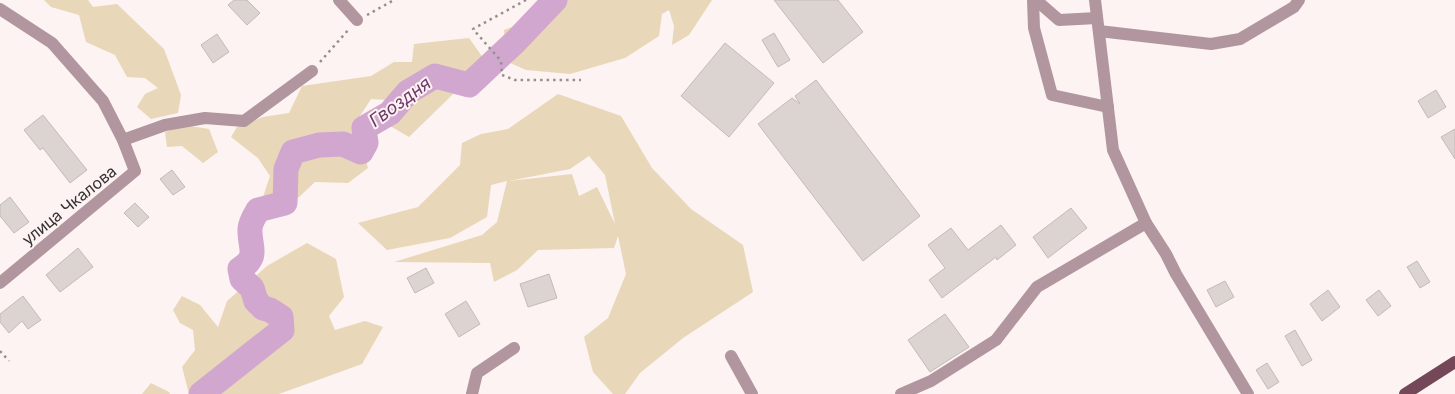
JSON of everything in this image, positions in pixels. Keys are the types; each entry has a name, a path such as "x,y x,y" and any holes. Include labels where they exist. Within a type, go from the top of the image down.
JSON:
{"main road":[{"path":"1405,394 1455,362"}],"street":[{"path":"339,0 357,20"},
{"path":"1034,0 1059,20 1097,18"},
{"path":"1034,0 1034,28 1052,95 1108,107"},
{"path":"1095,0 1113,150 1146,223 1248,394"},
{"path":"1098,31 1211,44 1240,39 1294,7 1299,0"},
{"path":"0,9 52,44 103,101 123,140 165,125 205,118 244,121 312,71"},
{"name":"улица Чкалова","path":"0,283 135,171 123,140"},
{"path":"902,394 931,381 996,340 1037,287 1146,223"},
{"path":"472,394 477,373 514,348"},
{"path":"731,356 752,394"}],"path":[{"path":"526,0 473,29 501,61 502,75 515,80 581,80"},
{"path":"0,351 9,361"}],"shaded area":[{"path":"44,0 88,0 93,7 117,4 164,49 181,95 178,113 151,119 137,107 145,94 158,88 145,78 127,77 115,55 86,42 79,15 51,7"},
{"path":"542,0 712,0 689,35 672,45 674,26 669,10 662,14 659,36 625,58 570,74 526,70 506,61 504,30 527,20 536,11"},
{"path":"469,38 486,62 409,137 385,123 388,100 371,99 356,122 368,168 348,183 315,182 283,212 270,212 263,197 270,176 258,158 231,137 237,127 263,117 289,113 302,86 371,76 394,62 412,62 414,44"},
{"path":"558,94 621,116 652,168 691,209 743,245 753,292 683,338 640,373 625,394 613,394 593,372 584,337 608,318 626,274 618,236 614,248 538,250 517,270 494,282 490,263 394,262 482,235 497,222 507,181 491,185 487,217 450,238 387,250 358,223 418,207 460,165 462,143 481,134 508,129","holes":["589,156 605,175 615,224 597,187 579,196 572,174 509,181 570,169"]},
{"path":"184,125 209,129 218,152 203,163 182,146 167,147 165,132"},
{"path":"307,243 336,259 344,297 329,316 335,330 365,321 383,327 362,364 279,394 189,394 182,367 195,350 193,330 180,323 173,310 182,296 200,305 218,327 227,301 267,266"},
{"path":"151,383 169,392 170,394 142,394"}],"building":[{"path":"234,0 247,0 260,13 247,25 228,5"},
{"path":"774,0 838,0 863,32 823,63"},
{"path":"774,33 790,60 778,67 762,40"},
{"path":"217,34 229,52 213,63 201,45"},
{"path":"725,43 774,83 729,137 681,96"},
{"path":"816,80 920,216 863,261 758,124 792,98 800,104 795,96"},
{"path":"1436,90 1446,107 1428,118 1418,101"},
{"path":"43,115 87,170 70,183 43,148 40,150 24,130"},
{"path":"1455,129 1455,159 1441,137"},
{"path":"172,170 185,187 173,195 160,179"},
{"path":"10,197 29,222 14,233 0,216 0,205"},
{"path":"135,203 149,217 138,227 124,213"},
{"path":"1071,208 1087,228 1048,258 1033,237"},
{"path":"1001,225 1016,245 997,260 996,257 942,298 929,280 945,268 928,245 951,228 968,250"},
{"path":"78,248 93,267 60,292 46,275"},
{"path":"1417,261 1430,282 1420,288 1407,267"},
{"path":"426,268 434,283 415,293 407,278"},
{"path":"549,274 557,298 528,307 520,284"},
{"path":"1225,281 1234,297 1216,307 1207,290"},
{"path":"1328,290 1340,307 1322,321 1310,304"},
{"path":"1379,290 1391,306 1378,316 1366,300"},
{"path":"23,296 41,320 28,329 22,321 9,333 0,322 0,314"},
{"path":"466,301 480,324 459,337 445,314"},
{"path":"945,314 969,347 930,372 908,340"},
{"path":"1295,330 1312,360 1302,366 1285,336"},
{"path":"1267,363 1279,382 1268,389 1256,370"}],"waterway":[{"name":"Гвоздня","path":"201,394 282,330 281,317 263,308 256,301 252,288 242,279 240,269 250,260 252,255 250,227 258,210 285,203 286,169 293,152 319,145 343,144 361,152 366,143 364,128 390,113 408,92 435,76 469,85 516,41 555,0"}]}
